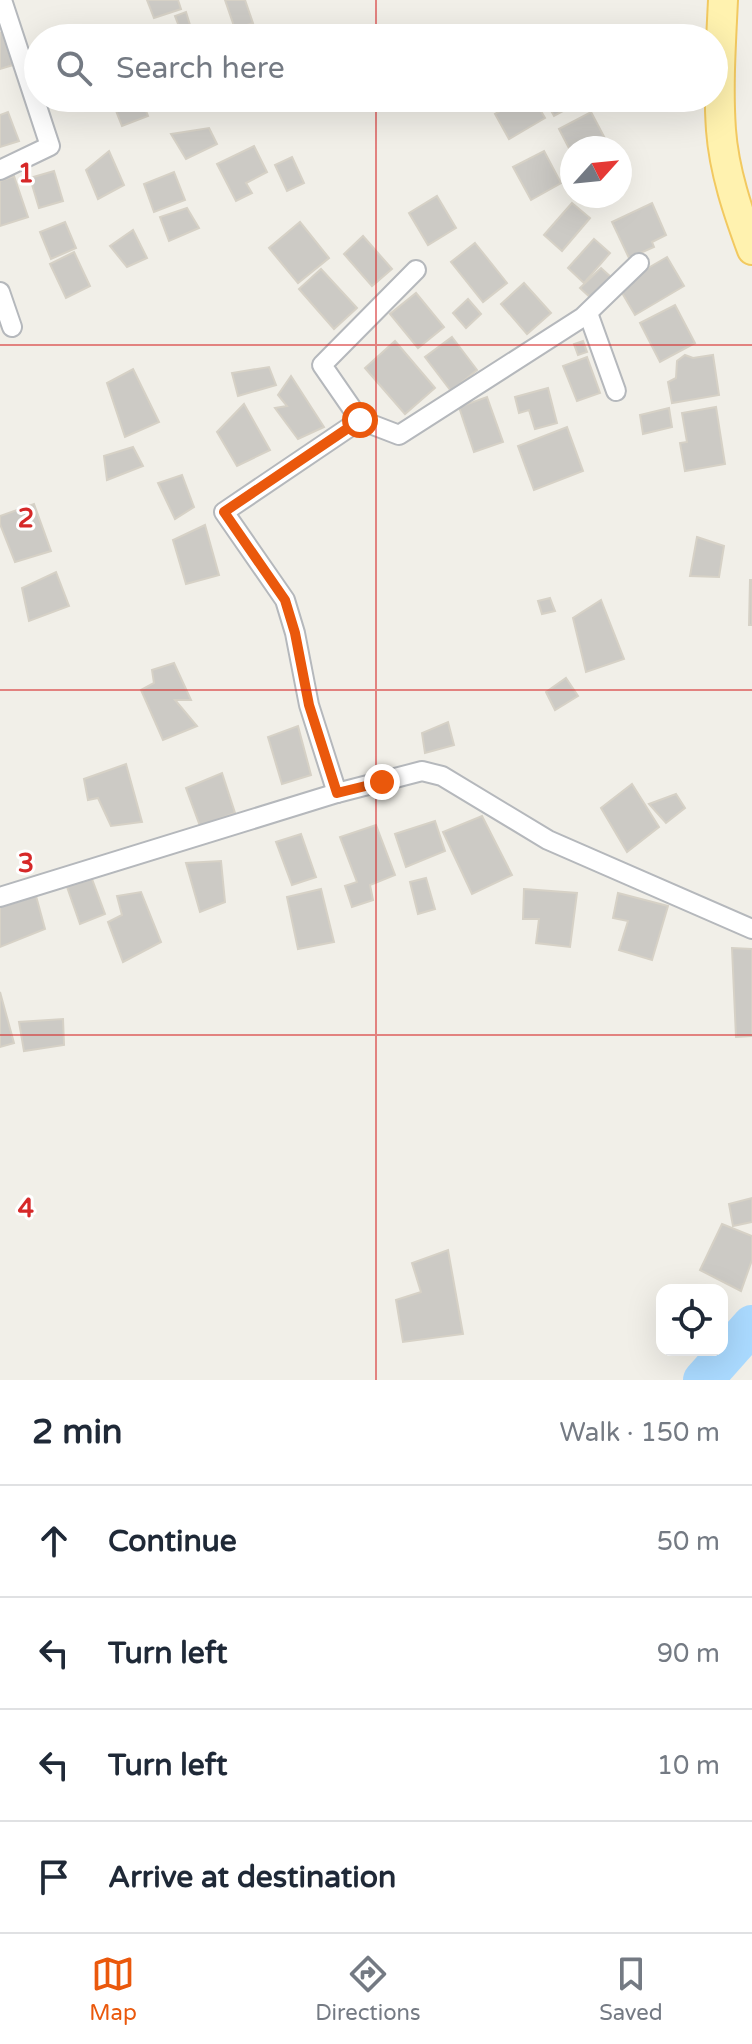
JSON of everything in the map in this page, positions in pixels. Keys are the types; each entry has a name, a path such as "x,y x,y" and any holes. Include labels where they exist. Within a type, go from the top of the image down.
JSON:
{"main road":[{"path":"722,24 723,0"},
{"path":"721,112 721,132 744,203 752,250"}],"street":[{"path":"2,0 24,67"},
{"path":"0,170 50,146 39,112"},
{"path":"416,270 322,365 360,420 399,435 588,313 639,263"},
{"path":"0,292 12,327"},
{"path":"588,313 616,391"},
{"path":"337,793 309,705 285,600 224,512 360,420"},
{"path":"0,897 337,793 422,771 442,776 548,840 752,929"}],"building":[{"path":"147,0 178,0 181,9 154,18"},
{"path":"225,0 245,0 253,23 233,24"},
{"path":"186,12 190,24 178,24 175,16"},
{"path":"0,33 13,65 0,69"},
{"path":"8,112 19,141 0,147 0,115"},
{"path":"116,112 146,112 148,116 122,126"},
{"path":"541,112 545,118 509,139 495,114"},
{"path":"591,112 604,136 563,136 559,129"},
{"path":"209,128 217,144 186,159 171,134"},
{"path":"254,146 267,172 246,183 252,193 236,201 217,164"},
{"path":"109,151 124,185 98,199 86,170"},
{"path":"544,151 560,184 531,200 513,167"},
{"path":"292,157 304,183 287,191 275,165"},
{"path":"54,171 63,201 39,208 30,178"},
{"path":"174,172 185,200 154,212 144,184"},
{"path":"14,176 28,217 0,226 0,181"},
{"path":"437,196 456,228 428,245 409,213"},
{"path":"652,203 666,235 652,242 654,247 629,258 612,222"},
{"path":"187,208 199,228 169,241 160,217"},
{"path":"568,208 578,208 590,218 562,251 544,235"},
{"path":"65,222 76,248 51,259 40,232"},
{"path":"300,222 329,258 298,283 269,248"},
{"path":"133,230 147,258 127,267 110,246"},
{"path":"363,236 392,269 372,286 344,254"},
{"path":"594,239 610,253 584,283 568,268"},
{"path":"475,243 507,283 483,302 451,262"},
{"path":"74,252 90,286 66,298 50,264"},
{"path":"667,257 684,286 635,315 621,291 631,285 631,278"},
{"path":"601,268 612,278 592,299 580,288"},
{"path":"321,269 357,308 334,329 299,289"},
{"path":"524,283 551,313 527,334 501,304"},
{"path":"416,293 444,327 418,348 390,314"},
{"path":"468,299 481,314 466,328 453,313"},
{"path":"675,305 695,343 660,362 640,323"},
{"path":"452,337 477,370 451,391 425,357"},
{"path":"395,341 435,388 405,414 365,368"},
{"path":"583,341 587,352 578,355 574,344"},
{"path":"685,355 693,358 713,355 719,395 672,403 668,382 676,378 677,361"},
{"path":"587,357 600,393 577,401 563,366"},
{"path":"269,367 276,385 238,396 232,373"},
{"path":"133,369 159,422 125,437 107,383"},
{"path":"291,376 324,427 298,439 275,408 287,406 278,395"},
{"path":"548,388 557,423 535,429 529,410 519,413 515,397"},
{"path":"487,397 503,442 474,452 459,407"},
{"path":"244,404 270,450 237,466 217,432"},
{"path":"716,407 725,464 685,471 680,443 687,442 682,413"},
{"path":"669,408 672,427 643,434 640,415"},
{"path":"567,427 583,471 534,490 518,446"},
{"path":"133,447 143,466 107,480 104,456"},
{"path":"182,475 194,507 175,519 158,483"},
{"path":"34,504 51,551 15,562 0,524 0,516"},
{"path":"205,525 219,575 186,584 173,540"},
{"path":"697,537 724,546 719,577 690,576"},
{"path":"56,572 69,606 29,621 22,588"},
{"path":"752,580 752,625 749,625"},
{"path":"550,598 555,611 542,614 538,601"},
{"path":"601,600 624,659 586,672 573,618"},
{"path":"174,663 191,700 175,700 197,726 163,740 141,690 154,683 152,670"},
{"path":"566,678 578,696 555,710 546,692"},
{"path":"448,722 454,745 425,753 422,733"},
{"path":"298,726 311,775 282,784 268,737"},
{"path":"126,764 142,822 111,826 98,798 88,800 84,779"},
{"path":"222,773 235,813 200,826 186,788"},
{"path":"632,784 659,827 627,852 601,808"},
{"path":"676,794 685,808 666,823 649,804"},
{"path":"482,816 512,875 472,894 443,832"},
{"path":"435,821 445,851 406,867 395,834"},
{"path":"376,825 395,875 370,885 373,900 352,907 345,886 357,882 340,837"},
{"path":"301,834 316,877 292,885 276,842"},
{"path":"221,861 225,902 200,912 186,863"},
{"path":"426,878 435,909 418,914 410,882"},
{"path":"92,879 105,914 80,924 67,887"},
{"path":"321,889 334,942 298,949 287,897"},
{"path":"524,889 577,893 570,947 536,943 539,919 523,919"},
{"path":"141,892 161,942 123,962 108,922 122,915 117,896"},
{"path":"618,893 668,906 652,960 619,950 628,921 613,918"},
{"path":"36,896 45,929 0,947 0,907"},
{"path":"732,948 752,949 752,1036 736,1037"},
{"path":"0,992 14,1043 0,1047"},
{"path":"63,1019 64,1045 24,1051 19,1022"},
{"path":"752,1198 752,1222 733,1226 729,1204"},
{"path":"722,1224 752,1236 752,1260 741,1291 700,1270"},
{"path":"448,1250 463,1334 403,1342 396,1300 421,1292 412,1263"}],"waterway":[{"path":"703,1380 752,1325"}],"route":[{"path":"360,420 224,512 285,600 309,705 337,793 382,782"}]}
